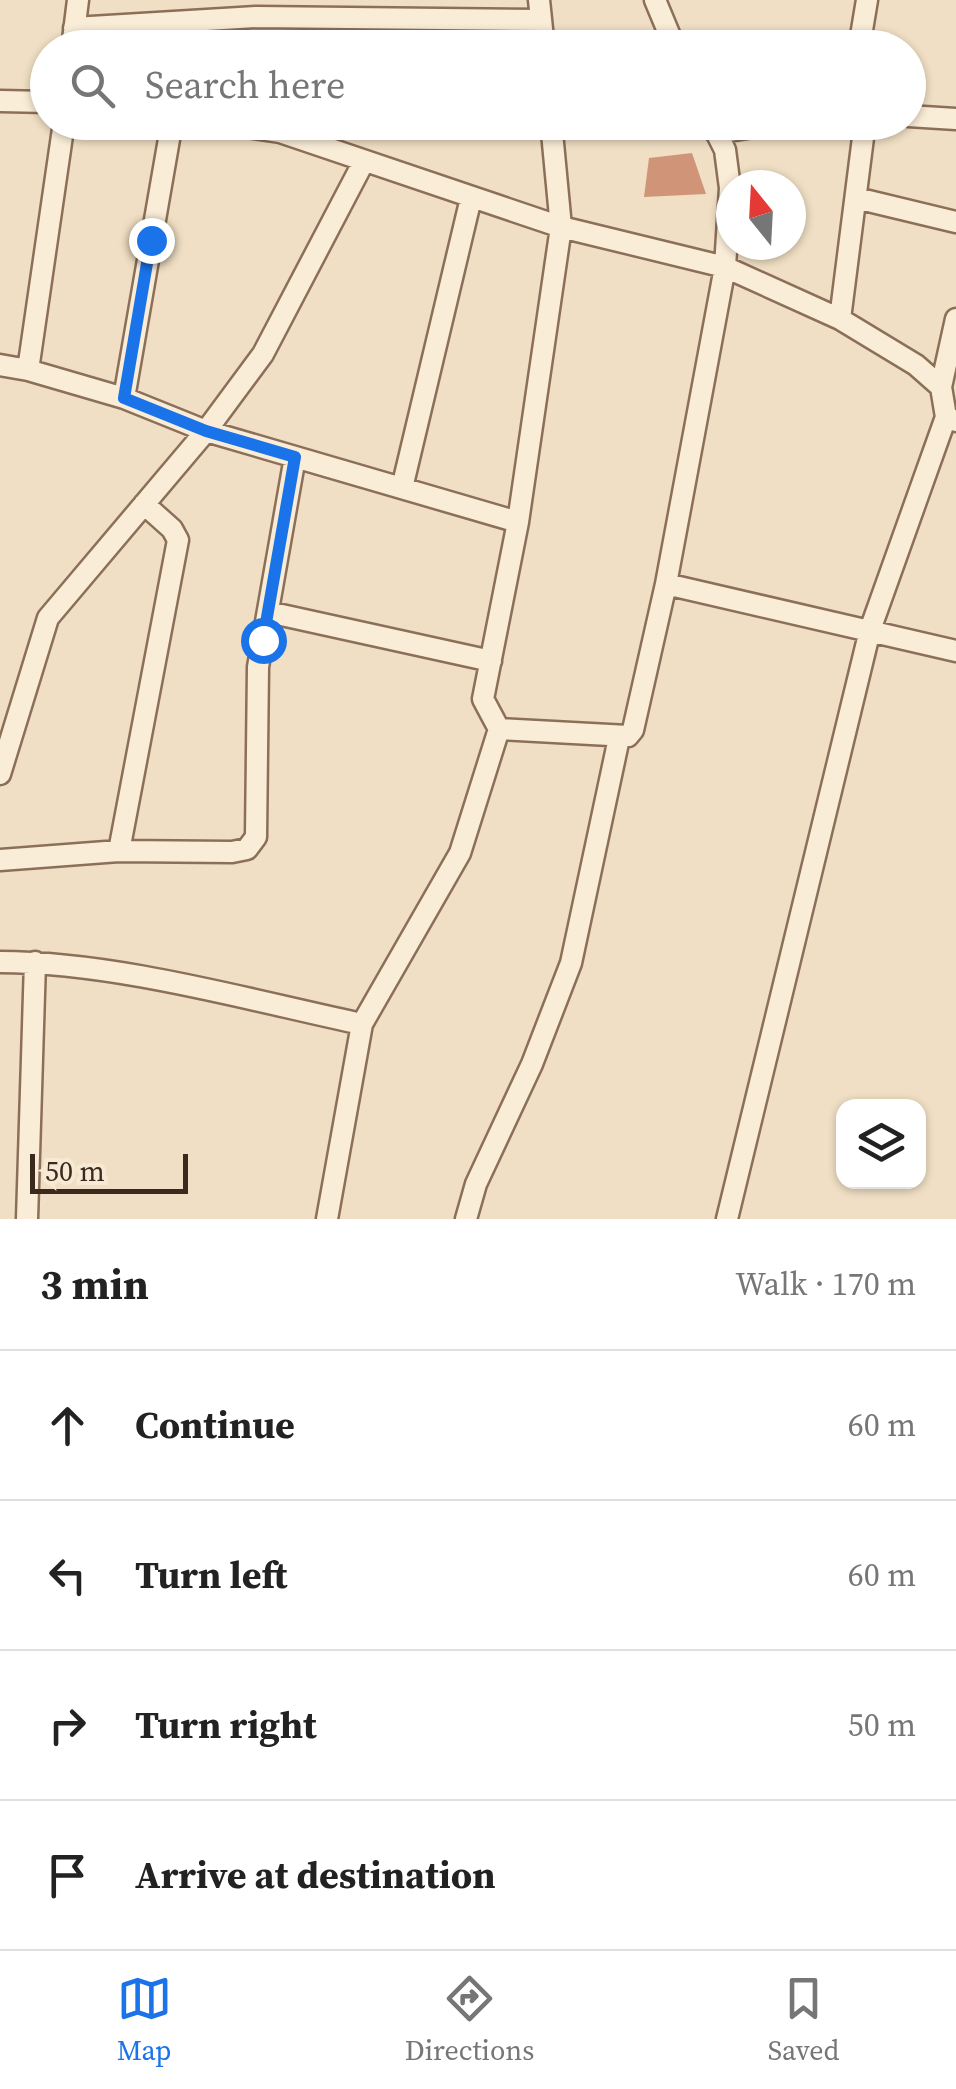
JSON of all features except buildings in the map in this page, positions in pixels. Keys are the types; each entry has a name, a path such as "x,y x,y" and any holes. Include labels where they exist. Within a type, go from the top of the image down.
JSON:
{"street":[{"path":"74,30 78,0"},
{"path":"655,0 668,30"},
{"path":"862,30 867,0"},
{"path":"122,30 256,8 540,10"},
{"path":"0,101 30,102"},
{"path":"926,117 956,119"},
{"path":"28,370 61,140"},
{"path":"124,398 169,140"},
{"path":"301,140 561,227 725,267 840,319 916,365 941,387"},
{"path":"328,1219 362,1024 460,853 499,729 483,699 518,522 561,227 553,140"},
{"path":"499,729 618,738 633,730 666,584 725,267 730,188 725,150 720,140"},
{"path":"840,319 863,140"},
{"path":"0,774 48,618 206,431 263,354 363,163"},
{"path":"402,488 471,198"},
{"path":"856,198 956,222"},
{"path":"728,1219 870,630 951,419 941,387 956,319"},
{"path":"0,366 28,370 124,398 206,431 518,522"},
{"path":"0,860 119,851 248,849 256,837 258,667 295,457"},
{"path":"119,851 178,540 172,529 144,504"},
{"path":"666,584 956,651"},
{"path":"268,612 491,660"},
{"path":"466,1219 476,1184 532,1064 571,963 618,738"},
{"path":"0,962 35,962 362,1024"},
{"path":"27,1219 35,962"}],"route":[{"path":"151,240 124,398 206,431 295,457 263,640"}]}
